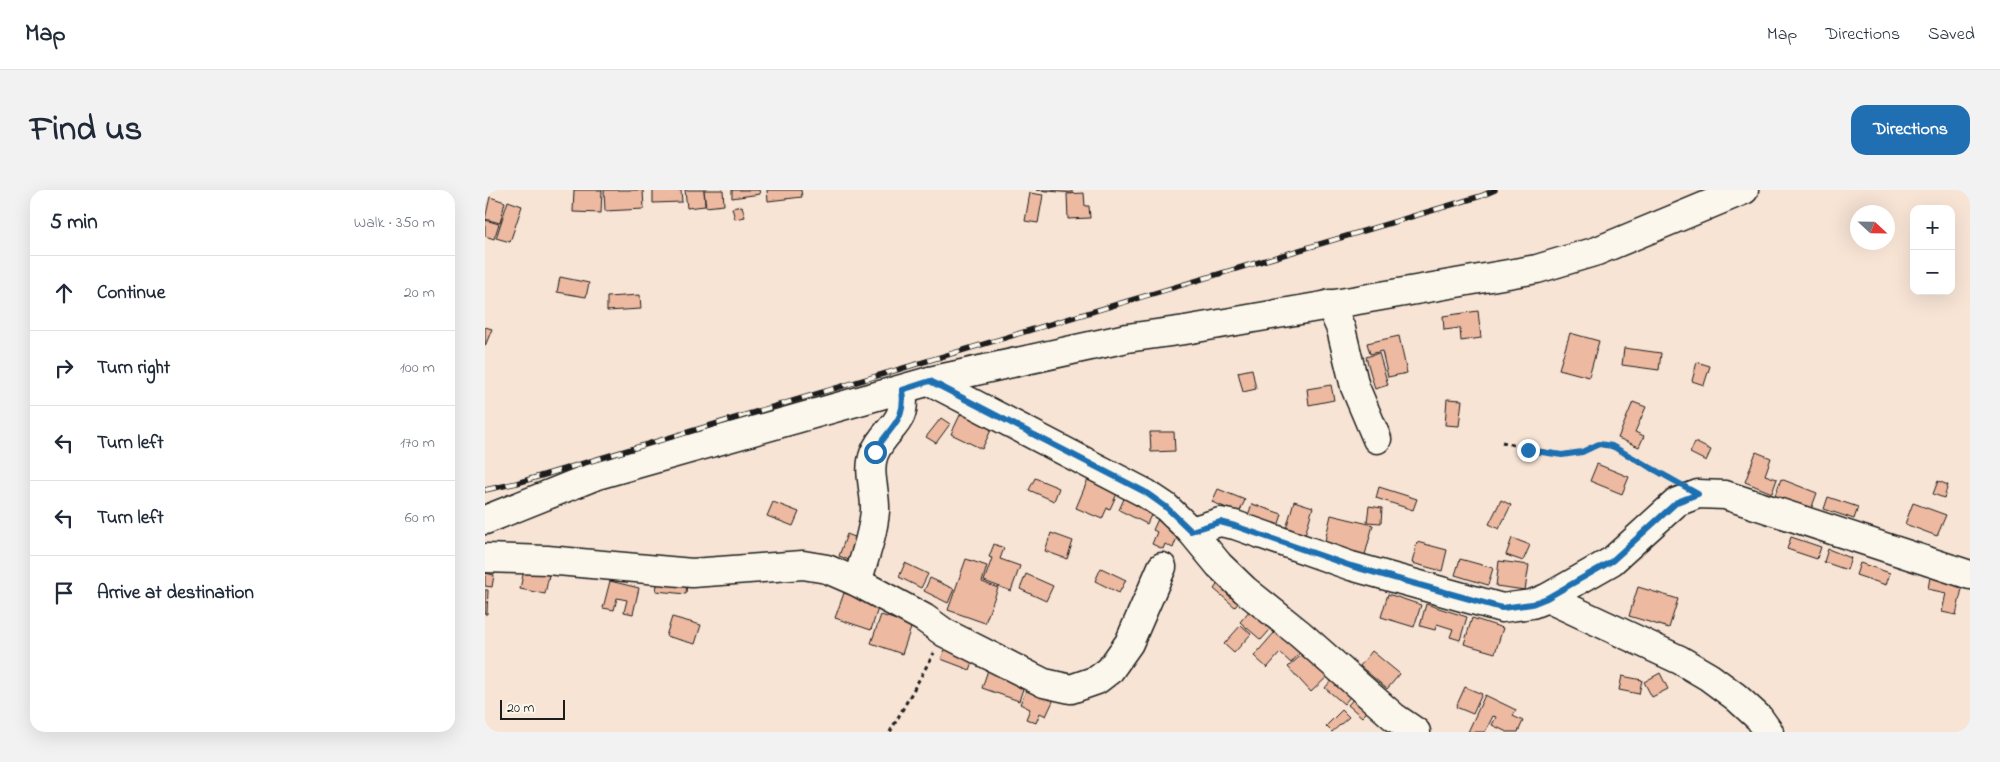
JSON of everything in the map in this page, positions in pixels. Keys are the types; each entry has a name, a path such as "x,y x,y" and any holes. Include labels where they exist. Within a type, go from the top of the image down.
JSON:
{"street":[{"path":"485,520 597,475 930,381 1127,338 1185,330 1537,268 1605,248 1744,190"},
{"path":"1331,304 1341,330 1355,387 1377,439"},
{"path":"930,381 1145,492 1166,507 1191,531 1219,566 1245,590 1394,717 1415,732"},
{"path":"857,582 871,534 875,511 871,464 881,441 902,415 904,402 902,390"},
{"path":"1191,531 1220,522 1351,566 1502,608 1532,604 1547,598 1612,561 1677,502 1698,494 1725,495 1970,575"},
{"path":"485,558 547,560 692,573 803,565 827,569 857,582 924,618 945,633 1044,683 1071,689 1097,680 1110,670 1129,643 1162,566"},
{"path":"1547,598 1680,660 1709,677 1737,698 1759,718 1769,732"}],"path":[{"path":"1503,442 1528,450 1562,455 1582,452 1599,444 1612,446 1698,494"},
{"path":"890,732 945,633"}],"building":[{"path":"574,190 602,190 601,213 573,212"},
{"path":"604,190 643,190 644,209 605,211"},
{"path":"653,190 681,190 682,202 653,203"},
{"path":"685,190 704,190 705,206 687,208"},
{"path":"704,190 723,190 724,205 706,207"},
{"path":"732,190 759,190 760,194 732,198"},
{"path":"767,190 801,190 802,197 768,201"},
{"path":"1036,190 1072,190 1072,193"},
{"path":"1030,193 1043,195 1038,223 1025,221"},
{"path":"1084,193 1085,206 1089,206 1090,218 1068,219 1067,194"},
{"path":"490,197 505,202 500,223 485,219"},
{"path":"508,201 522,206 510,242 496,238"},
{"path":"742,206 745,217 735,219 732,208"},
{"path":"485,220 499,224 494,239 485,236"},
{"path":"560,277 589,283 586,297 557,292"},
{"path":"640,295 641,309 607,311 607,297"},
{"path":"1478,311 1481,338 1461,341 1460,328 1444,330 1443,316"},
{"path":"485,327 492,329 485,346"},
{"path":"1570,333 1599,341 1589,377 1559,369"},
{"path":"1399,336 1407,373 1388,377 1382,351 1370,354 1367,343"},
{"path":"1624,348 1661,353 1659,370 1622,365"},
{"path":"1379,353 1388,385 1375,389 1366,357"},
{"path":"1697,362 1710,366 1704,385 1692,381"},
{"path":"1252,369 1256,389 1243,392 1238,372"},
{"path":"1331,385 1334,400 1309,405 1307,389"},
{"path":"1447,399 1462,400 1459,426 1445,425"},
{"path":"1633,402 1646,407 1635,432 1644,436 1639,447 1618,438"},
{"path":"961,413 992,428 982,449 951,434"},
{"path":"941,418 950,424 936,443 926,437"},
{"path":"1150,432 1174,432 1175,451 1151,452"},
{"path":"1695,442 1711,450 1706,461 1690,453"},
{"path":"1756,452 1771,458 1765,475 1777,479 1772,493 1745,482"},
{"path":"1597,464 1629,477 1622,494 1590,481"},
{"path":"1091,472 1121,485 1110,509 1107,508 1102,519 1076,508"},
{"path":"1035,478 1059,488 1054,501 1029,490"},
{"path":"1781,479 1817,493 1810,512 1774,498"},
{"path":"1938,481 1948,485 1944,498 1933,494"},
{"path":"1379,487 1417,499 1413,510 1376,498"},
{"path":"1218,489 1245,500 1239,513 1212,502"},
{"path":"1127,492 1155,506 1147,524 1119,510"},
{"path":"1828,497 1858,507 1854,519 1824,509"},
{"path":"1501,500 1511,505 1499,529 1489,524"},
{"path":"1294,501 1313,507 1305,535 1286,529"},
{"path":"773,502 799,512 793,526 767,516"},
{"path":"1913,503 1946,515 1937,536 1905,524"},
{"path":"1252,504 1282,514 1278,527 1247,518"},
{"path":"1369,506 1382,508 1381,523 1367,522"},
{"path":"1331,515 1373,525 1365,555 1324,545"},
{"path":"1158,519 1180,529 1173,548 1165,544 1163,549 1152,544 1157,532 1153,530"},
{"path":"1051,533 1073,541 1067,559 1045,551"},
{"path":"847,534 865,541 856,563 839,556"},
{"path":"1791,537 1821,547 1817,559 1787,549"},
{"path":"1512,538 1530,545 1523,561 1506,555"},
{"path":"1417,542 1447,550 1442,571 1412,563"},
{"path":"994,544 1004,548 1000,559 1020,566 1011,591 984,581 992,558 989,557"},
{"path":"1828,549 1851,558 1847,570 1824,562"},
{"path":"966,559 987,566 982,582 998,588 985,623 948,610"},
{"path":"1460,559 1493,568 1488,585 1455,575"},
{"path":"1499,561 1529,565 1525,590 1496,586"},
{"path":"905,563 928,574 921,588 899,577"},
{"path":"1860,563 1890,573 1886,585 1856,575"},
{"path":"1101,568 1126,580 1119,593 1095,581"},
{"path":"524,570 549,575 545,594 520,589"},
{"path":"485,573 494,575 492,587 485,586"},
{"path":"1026,574 1053,586 1046,601 1020,589"},
{"path":"1930,577 1963,584 1956,615 1942,612 1946,593 1928,589"},
{"path":"658,578 687,581 686,594 656,591"},
{"path":"930,578 954,589 948,603 924,591"},
{"path":"1222,578 1244,596 1235,607 1214,589"},
{"path":"610,581 639,588 633,614 624,612 627,600 617,598 614,610 603,608"},
{"path":"1638,587 1678,599 1669,628 1629,616"},
{"path":"485,590 488,590 487,614 485,614"},
{"path":"844,593 879,605 871,630 835,618"},
{"path":"1388,594 1421,605 1414,627 1381,617"},
{"path":"1255,604 1276,623 1261,640 1240,622"},
{"path":"1426,604 1467,617 1460,640 1450,637 1453,629 1437,624 1435,630 1420,626"},
{"path":"881,615 912,625 902,654 871,643"},
{"path":"672,617 701,625 695,644 666,636"},
{"path":"1472,618 1503,628 1495,653 1464,644"},
{"path":"1241,625 1251,634 1234,653 1224,644"},
{"path":"1280,626 1304,648 1291,663 1280,653 1267,668 1254,656"},
{"path":"948,642 976,654 970,670 941,659"},
{"path":"1307,650 1329,675 1311,692 1288,667"},
{"path":"1372,651 1400,674 1387,689 1360,666"},
{"path":"989,667 1026,680 1019,701 982,688"},
{"path":"1660,673 1668,689 1652,697 1644,682"},
{"path":"1335,676 1354,692 1344,704 1325,688"},
{"path":"1622,676 1642,680 1639,694 1619,690"},
{"path":"1029,684 1055,697 1046,716 1040,713 1036,723 1026,719 1030,709 1020,704"},
{"path":"1465,687 1482,694 1473,714 1456,707"},
{"path":"1358,694 1372,707 1362,717 1348,705"},
{"path":"1485,695 1516,710 1513,716 1523,721 1518,732 1507,732 1492,725 1496,717 1493,716 1485,732 1468,732"},
{"path":"1342,710 1349,717 1332,732 1326,726"}],"railway":[{"path":"485,490 517,483 1481,196 1495,190"}],"route":[{"path":"875,452 881,441 902,415 904,402 902,390 930,381 1145,492 1166,507 1191,531 1220,522 1263,534 1351,566 1438,592 1502,608 1532,604 1547,598 1612,561 1677,502 1698,494 1612,446 1599,444 1582,452 1562,455 1528,450"}]}
